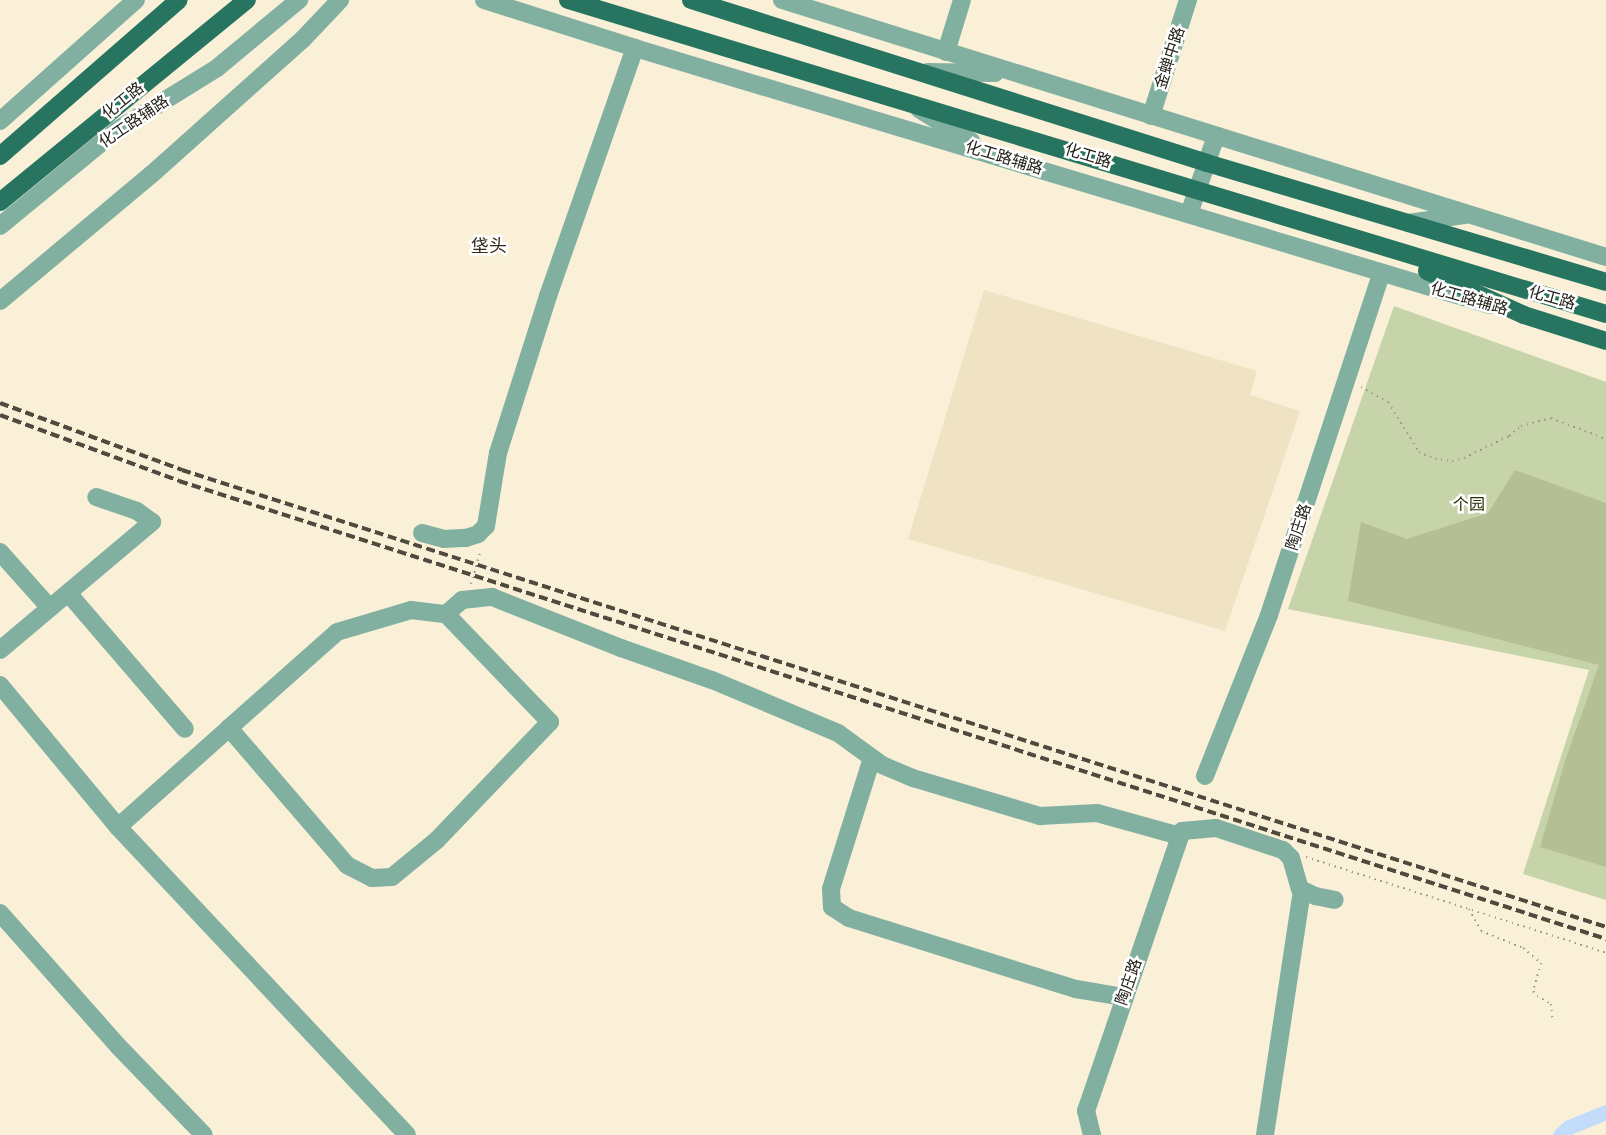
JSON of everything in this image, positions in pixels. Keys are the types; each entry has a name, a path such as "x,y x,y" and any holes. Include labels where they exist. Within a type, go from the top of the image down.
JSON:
{"main road":[{"path":"0,156 180,0"},
{"name":"化工路","path":"0,202 247,0"},
{"name":"化工路","path":"568,0 902,99 1365,243 1606,314"},
{"name":"化工路","path":"691,0 1207,164 1606,282"},
{"name":"化工路辅路","path":"1365,243 1524,315 1606,341"}],"street":[{"path":"0,121 136,0"},
{"name":"化工路辅路","path":"0,226 117,130 217,68 299,0"},
{"path":"0,301 153,174 303,39 340,0"},
{"name":"化工路辅路","path":"484,0 1381,274 1524,315"},
{"path":"782,0 1606,257"},
{"path":"946,52 962,0"},
{"name":"金蝉中路","path":"1151,116 1188,0"},
{"path":"422,533 444,539 466,538 478,534 486,526 502,442 548,296 635,48"},
{"path":"922,72 1015,74"},
{"path":"902,99 972,142 1011,160"},
{"path":"1189,214 1216,136"},
{"path":"1408,223 1473,214"},
{"name":"陶庄路","path":"1205,776 1269,615 1381,274"},
{"path":"0,650 152,522 137,511 96,497"},
{"path":"0,552 50,608"},
{"path":"68,593 185,729"},
{"path":"446,614 462,600 492,597 621,648 712,680 838,733 882,765 913,778 1003,807 1040,816 1097,813 1181,833 1216,828 1283,850 1291,858 1302,890 1265,1135"},
{"path":"118,827 229,728 337,632 411,610 446,614 550,722 437,840 392,877 372,878 347,865 229,728"},
{"path":"0,685 118,827 406,1135"},
{"path":"872,758 831,889 832,907 849,918 1064,985 1124,997"},
{"name":"陶庄路","path":"1092,1135 1086,1111 1181,833"},
{"path":"1302,890 1335,900"},
{"path":"0,913 120,1047 204,1135"}],"path":[{"path":"1347,381 1388,402 1419,452 1435,459 1452,461 1464,458 1482,451 1521,426 1551,418 1606,438"},
{"path":"462,600 467,594 478,566 486,526"},
{"path":"1283,850 1606,953"},
{"path":"1469,909 1481,931 1523,948 1541,963 1533,991 1551,1004 1554,1022"}],"shaded area":[{"path":"984,290 1257,371 1250,395 1300,411 1225,631 908,539"}],"green space":[{"name":"个园","path":"1394,306 1606,382 1606,900 1523,874 1589,670 1288,609"},
{"path":"1515,470 1606,503 1606,867 1540,847 1565,761 1599,665 1348,601 1361,522 1407,539 1488,513"}],"waterway":[{"path":"1560,1135 1569,1127 1606,1112"}],"railway":[{"path":"0,403 182,470 1606,927"},
{"path":"0,415 179,481 1606,939"}],"district":[{"name":"垡头","path":"489,246"}]}
